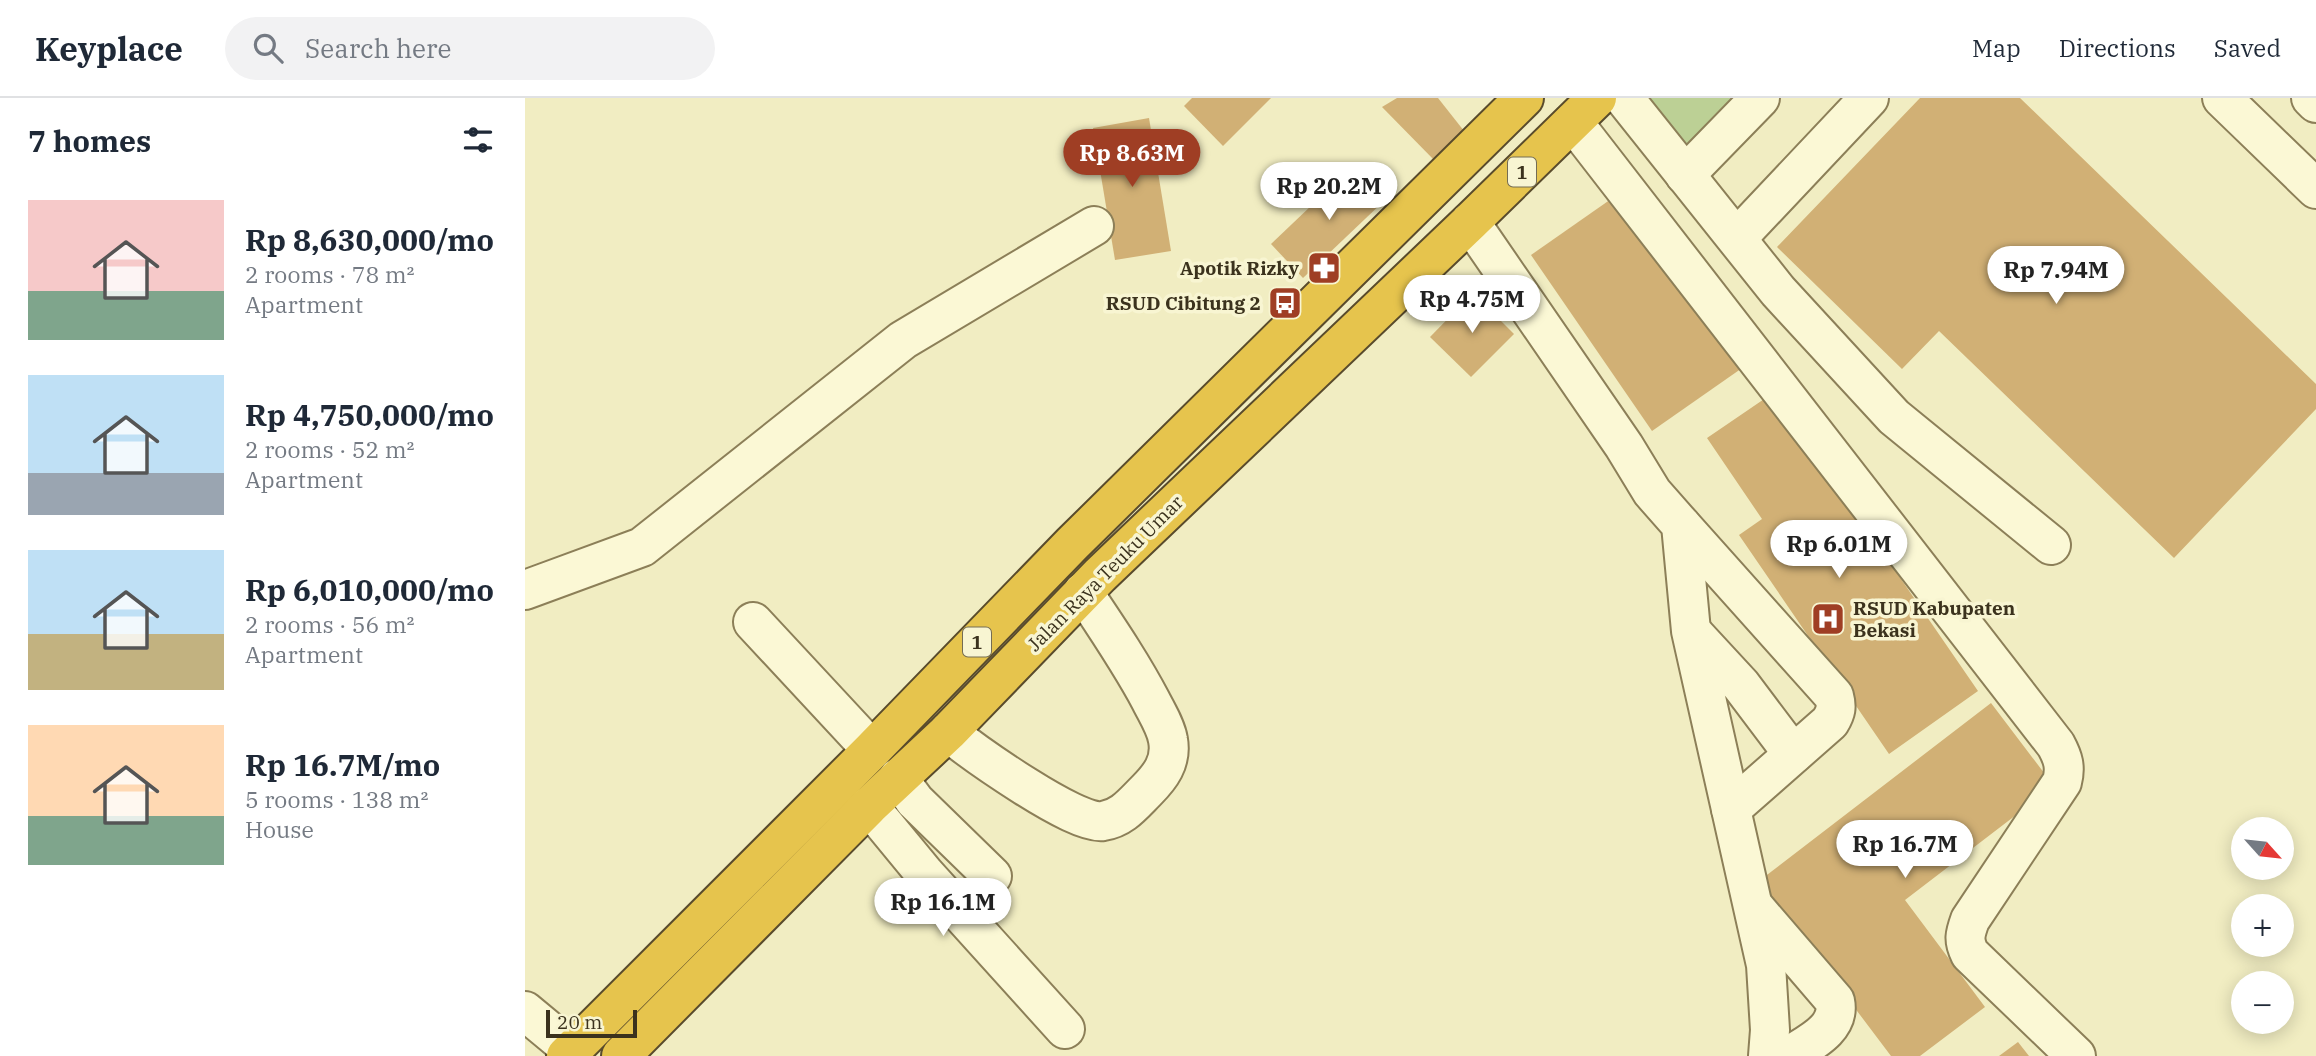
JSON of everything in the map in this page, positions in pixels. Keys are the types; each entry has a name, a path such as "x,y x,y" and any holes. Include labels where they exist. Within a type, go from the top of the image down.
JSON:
{"highway":[{"name":"1","path":"569,1053 872,750 1057,559 1524,98"},
{"name":"Jalan Raya Teuku Umar","path":"621,1056 869,806 948,732 1083,592 1585,110"},
{"path":"1440,181 1470,222"},
{"path":"1057,559 1083,592"}],"street":[{"path":"1624,98 1778,291 1894,417 2051,545"},
{"path":"1685,175 1760,98"},
{"path":"1737,238 1869,98"},
{"path":"2222,98 2316,189"},
{"path":"2311,98 2316,103"},
{"path":"1585,110 2063,758 2065,769 2062,782 1970,920 1964,934 1964,942 1969,954 2076,1056"},
{"path":"1470,222 1653,492 1834,696 1835,713 1829,722 1731,809"},
{"path":"525,590 642,547 902,340 1094,226"},
{"path":"1681,525 1691,631 1766,965 1770,1030 1768,1056"},
{"path":"948,732 1055,805 1081,818 1100,822 1120,817 1160,778 1168,761 1168,740 1136,672 1083,592"},
{"path":"753,622 872,750"},
{"path":"1691,631 1741,685 1793,754"},
{"path":"898,778 915,801 992,876"},
{"path":"869,806 925,874 1065,1029"},
{"path":"1752,903 1835,1000 1837,1011 1832,1023 1822,1034 1789,1056"},
{"path":"525,1011 569,1053"}],"green space":[{"path":"1624,98 1760,98 1685,175"}],"building":[{"path":"1192,98 1271,98 1223,146 1184,106"},
{"path":"1397,98 1438,98 1468,136 1436,162 1382,107"},
{"path":"1920,98 2020,98 2316,384 2316,409 2174,558 1939,331 1902,369 1777,247"},
{"path":"1149,118 1171,251 1115,260 1093,128"},
{"path":"1354,165 1386,199 1303,278 1271,244"},
{"path":"1624,190 1745,366 1652,431 1531,255"},
{"path":"1473,293 1514,334 1471,377 1430,337"},
{"path":"1773,393 1978,691 1889,754 1739,535 1762,519 1707,438"},
{"path":"1991,703 2054,786 1905,900 1985,1007 1920,1056 1891,1056 1759,881"},
{"path":"2018,1042 2029,1056 1999,1056"}],"place":[{"name":"Apotik Rizky","path":"1324,268"},
{"name":"RSUD Cibitung 2","path":"1285,303"},
{"name":"RSUD Kabupaten Bekasi","path":"1828,619"}]}
